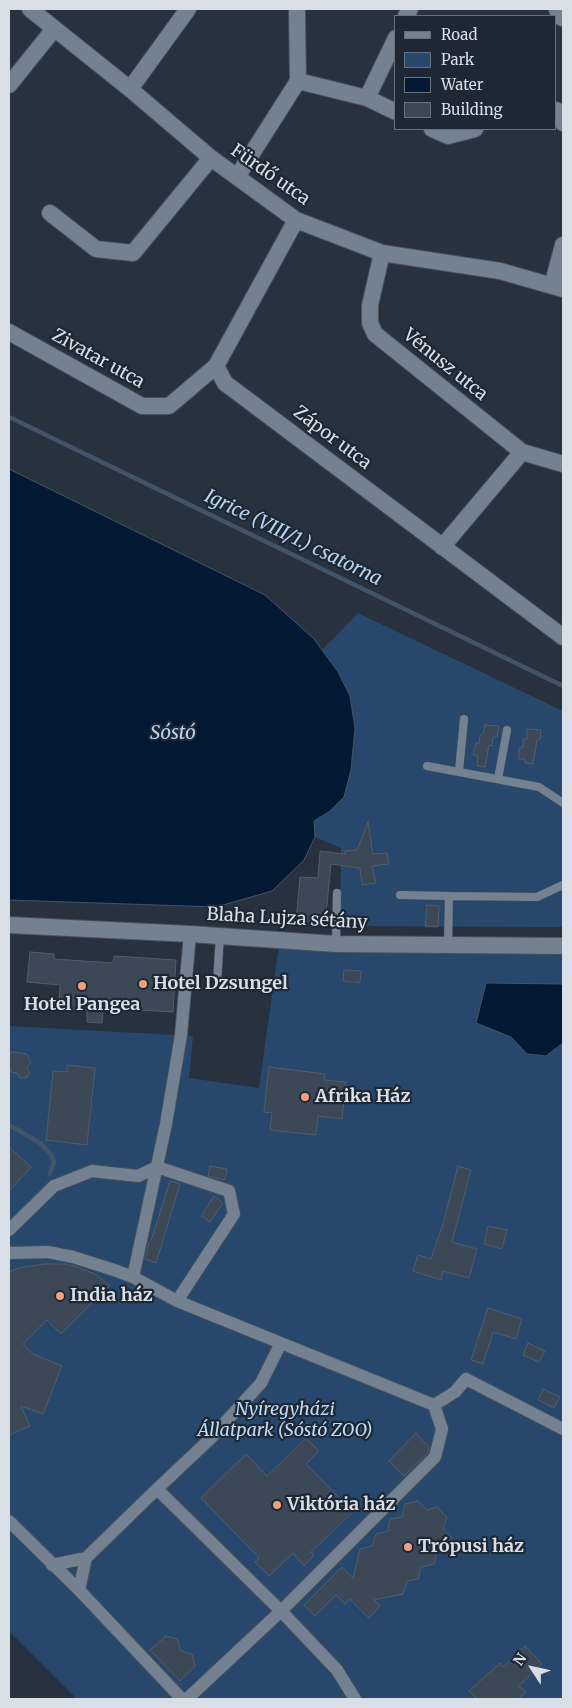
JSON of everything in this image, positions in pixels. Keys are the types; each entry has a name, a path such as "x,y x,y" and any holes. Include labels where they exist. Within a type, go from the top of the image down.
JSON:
{"main road":[{"path":"560,9 563,15"}],"street":[{"name":"Fürdő utca","path":"30,9 210,158 296,220 382,253 500,271 558,287"},
{"path":"130,90 188,9"},
{"path":"237,177 298,81 297,12"},
{"path":"9,85 54,29"},
{"path":"367,98 394,42"},
{"path":"298,81 367,98 394,111"},
{"path":"434,130 448,136 471,130"},
{"path":"50,213 96,248 133,253 210,158"},
{"path":"216,366 296,220"},
{"path":"558,287 563,245"},
{"name":"Vénusz utca","path":"382,253 370,305 370,323 376,334 522,452 563,464"},
{"name":"Zivatar utca","path":"9,332 142,406 169,406 216,366"},
{"name":"Zápor utca","path":"216,366 225,383 563,637"},
{"path":"442,547 522,452"},
{"name":"Blaha Lujza sétány","path":"9,925 190,934 336,944 563,946"},
{"path":"132,1277 166,1124 181,1035 190,934"},
{"path":"9,1230 54,1186 92,1171 138,1176 157,1167 228,1191 234,1214 177,1301"},
{"path":"9,1253 48,1252 74,1257 132,1277 177,1301 434,1405 442,1429 435,1457 281,1611 187,1699"},
{"path":"78,1590 86,1558 211,1438 261,1383 281,1343"},
{"path":"434,1405 455,1392 466,1379 563,1429"},
{"path":"157,1489 281,1611 337,1670 355,1699"},
{"path":"9,1521 182,1699"},
{"path":"52,1565 86,1558"}],"lane":[{"path":"459,771 464,719"},
{"path":"498,779 507,730"},
{"path":"427,766 538,787 563,803"},
{"path":"400,894 537,897 563,885"},
{"path":"336,944 337,893"},
{"path":"448,945 449,896"},
{"path":"220,936 217,983 256,986"}],"green space":[{"path":"358,613 563,711 563,927 340,926 341,848 315,837 314,821 330,811 338,672 322,650"},
{"name":"Nyíregyházi Állatpark (Sóstó ZOO)","path":"279,945 563,951 563,1699 77,1699 9,1631 9,1026 193,1036 189,1078 259,1088"}],"water":[{"name":"Sóstó","path":"9,469 265,595 314,639 338,672 350,696 355,728 351,770 344,797 330,811 314,821 315,837 304,860 272,891 216,907 9,900"},
{"path":"486,983 563,984 563,1043 546,1056 527,1054 511,1037 476,1023"}],"building":[{"path":"485,725 499,726 497,737 493,737 492,746 489,745 485,767 477,766 478,756 473,755 476,743 479,743 480,735 483,734"},
{"path":"527,729 541,730 540,739 537,740 533,764 525,763 525,759 519,759 519,748 523,747 523,739 527,739"},
{"path":"368,822 373,854 387,853 389,864 372,866 376,883 362,885 360,868 331,864 325,924 296,921 300,877 318,878 320,851 345,854 345,851 357,850"},
{"path":"427,905 439,906 438,927 425,926"},
{"path":"30,952 54,954 54,959 113,963 114,956 176,960 173,1012 103,1008 102,1023 87,1022 87,1010 59,1008 60,985 27,982"},
{"path":"344,970 361,971 360,983 343,981"},
{"path":"12,1052 27,1054 31,1062 27,1068 30,1073 26,1078 20,1078 17,1073 11,1072 9,1056"},
{"path":"67,1065 95,1068 87,1145 46,1140 53,1071 67,1072"},
{"name":"Afrika Ház","path":"269,1067 325,1074 324,1080 346,1082 342,1119 318,1116 316,1135 270,1130 272,1113 264,1112"},
{"path":"9,1147 31,1167 9,1191"},
{"path":"210,1166 227,1169 225,1180 208,1176"},
{"path":"458,1166 471,1170 452,1242 477,1249 469,1278 443,1271 441,1280 413,1271 418,1255 431,1259 443,1224"},
{"path":"170,1181 180,1184 156,1263 145,1259"},
{"path":"214,1196 223,1203 210,1222 201,1216"},
{"path":"488,1226 507,1230 502,1249 484,1244"},
{"path":"44,1264 66,1264 77,1267 95,1274 110,1285 61,1334 47,1320 23,1344 33,1354 62,1366 43,1414 21,1406 30,1426 9,1435 9,1272 18,1268"},
{"path":"488,1308 522,1319 516,1339 493,1332 483,1364 471,1360"},
{"path":"528,1343 545,1351 539,1362 523,1355"},
{"path":"543,1389 560,1397 554,1408 538,1400"},
{"path":"416,1433 429,1447 428,1453 404,1476 389,1461"},
{"name":"Viktória ház","path":"306,1438 319,1451 306,1464 353,1512 311,1552 314,1555 304,1566 293,1553 269,1576 255,1562 259,1558 201,1498 246,1454 267,1476"},
{"name":"Trópusi ház","path":"418,1501 427,1510 437,1507 447,1517 443,1528 452,1538 449,1549 437,1551 434,1564 421,1567 418,1579 407,1581 403,1594 374,1600 380,1606 369,1618 350,1599 345,1604 336,1595 315,1616 304,1605 342,1567 353,1578 360,1549 372,1546 376,1534 388,1531 390,1519 402,1517 405,1504"},
{"path":"166,1636 177,1639 181,1651 192,1654 195,1666 180,1681 150,1650"},
{"path":"525,1646 542,1664 519,1686 526,1692 518,1699 477,1699 469,1691 500,1663 503,1667"}],"waterway":[{"name":"Igrice (VIII/1.) csatorna","path":"9,417 563,686"},
{"path":"9,1125 40,1143 51,1154 54,1162 50,1174"}],"place":[{"name":"Hotel Dzsungel","path":"143,984"},
{"name":"Hotel Pangea","path":"82,986"},
{"name":"Afrika Ház","path":"305,1097"},
{"name":"India ház","path":"60,1296"},
{"name":"Viktória ház","path":"277,1505"},
{"name":"Trópusi ház","path":"408,1547"}]}
